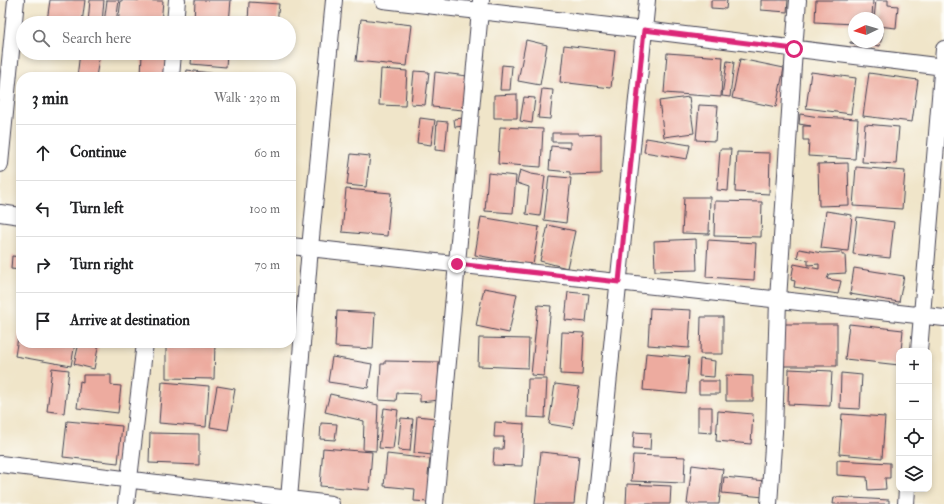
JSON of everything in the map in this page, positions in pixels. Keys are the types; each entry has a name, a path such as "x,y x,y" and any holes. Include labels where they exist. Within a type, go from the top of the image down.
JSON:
{"street":[{"path":"0,164 16,0"},
{"path":"176,16 177,0"},
{"path":"288,502 310,248 334,0"},
{"path":"383,0 480,5 644,30 943,67"},
{"path":"596,504 647,0"},
{"path":"769,504 774,432 778,300 798,0"},
{"path":"434,504 480,5"},
{"path":"919,348 944,49"},
{"path":"171,72 172,60"},
{"path":"0,214 16,216"},
{"path":"296,247 944,318"},
{"path":"126,504 144,348"},
{"path":"0,464 288,502 331,504"},
{"path":"906,504 907,492"}],"building":[{"path":"50,0 85,0 83,16 48,16"},
{"path":"90,0 104,0 103,16 89,16"},
{"path":"107,0 119,0 117,16 105,16"},
{"path":"121,0 163,1 162,16 119,16"},
{"path":"195,0 231,0 230,16 194,16"},
{"path":"711,0 727,0 726,9 711,8"},
{"path":"761,0 788,0 787,12 761,10"},
{"path":"816,0 873,0 872,12 848,12 848,24 815,22"},
{"path":"876,0 888,0 888,5 898,6 896,28 884,27 884,12 875,12"},
{"path":"249,2 279,4 278,16 248,16"},
{"path":"361,19 412,25 407,66 356,61"},
{"path":"526,40 547,45 540,85 518,81"},
{"path":"564,45 615,51 611,88 560,82"},
{"path":"667,53 723,57 721,97 664,93"},
{"path":"740,59 784,68 776,107 732,98"},
{"path":"79,60 99,60 97,72 78,72"},
{"path":"142,60 166,60 165,72 141,72"},
{"path":"191,60 226,60 226,67 191,64"},
{"path":"727,61 734,62 730,97 722,96"},
{"path":"502,65 512,66 510,90 500,90"},
{"path":"381,69 407,71 405,106 379,105"},
{"path":"187,70 202,72 187,72"},
{"path":"414,71 429,72 425,105 411,104"},
{"path":"435,72 467,76 463,110 432,107"},
{"path":"811,72 856,78 851,114 806,108"},
{"path":"869,73 918,80 912,122 863,116"},
{"path":"542,89 553,90 550,119 538,118"},
{"path":"517,94 517,118 494,118 494,95"},
{"path":"524,97 535,98 532,123 520,121"},
{"path":"689,97 694,133 664,137 659,101"},
{"path":"699,105 718,106 715,141 696,140"},
{"path":"800,114 819,117 858,119 855,159 808,156 809,140 803,140 803,126 811,126 799,124"},
{"path":"420,118 435,120 431,145 417,143"},
{"path":"463,118 464,126 455,127 454,119"},
{"path":"437,121 448,122 445,151 435,150"},
{"path":"865,124 899,127 896,164 862,162"},
{"path":"500,127 543,129 541,167 498,164"},
{"path":"552,133 578,133 578,135 601,134 601,174 570,175 570,172 549,170 551,146 570,148 570,142 552,142"},
{"path":"646,138 690,145 687,159 644,152"},
{"path":"720,149 731,149 728,191 717,190"},
{"path":"737,152 770,153 769,194 735,192"},
{"path":"351,154 370,156 366,187 347,185"},
{"path":"848,163 849,205 819,206 818,164"},
{"path":"856,167 905,171 902,209 853,206"},
{"path":"520,170 531,174 545,176 540,216 526,214 529,187 517,183"},
{"path":"488,173 516,176 513,213 485,211"},
{"path":"549,176 571,178 566,223 544,220"},
{"path":"346,189 391,193 387,236 342,232"},
{"path":"684,197 710,197 709,234 682,233"},
{"path":"715,201 762,202 761,237 714,236"},
{"path":"826,211 852,215 848,251 821,248"},
{"path":"481,217 539,227 533,265 475,255"},
{"path":"857,217 894,222 890,258 853,254"},
{"path":"548,225 575,231 567,268 540,261"},
{"path":"696,239 697,270 655,271 654,241"},
{"path":"708,240 756,243 754,280 706,277"},
{"path":"799,249 822,253 842,252 842,255 845,255 846,273 829,274 827,279 841,281 838,294 794,287 795,281 791,280 794,264 819,269 819,264 808,265 808,260 797,258"},
{"path":"12,256 16,256 16,270 11,269"},
{"path":"854,268 904,276 899,302 850,294"},
{"path":"484,288 517,294 509,333 476,326"},
{"path":"568,292 589,294 586,322 565,320"},
{"path":"538,305 551,306 544,376 531,375"},
{"path":"650,308 691,310 689,348 648,345"},
{"path":"337,311 375,313 373,349 335,347"},
{"path":"701,317 723,317 723,354 700,354"},
{"path":"782,324 837,324 837,366 782,366"},
{"path":"849,324 903,330 901,348 896,348 896,365 845,359"},
{"path":"562,332 584,333 582,375 560,374"},
{"path":"479,338 529,339 528,368 478,366"},
{"path":"16,348 74,348 71,366 15,356"},
{"path":"78,348 98,348 94,369 74,364"},
{"path":"166,348 215,348 214,379 166,378"},
{"path":"646,353 689,357 686,394 643,390"},
{"path":"332,357 372,364 368,388 328,382"},
{"path":"700,359 715,361 714,377 699,376"},
{"path":"385,361 439,362 438,385 440,400 420,402 420,394 397,393 396,401 379,400 381,364 385,364"},
{"path":"52,368 69,370 64,413 47,411"},
{"path":"789,369 832,371 830,406 788,404"},
{"path":"841,373 862,375 860,409 840,408"},
{"path":"83,375 111,375 111,385 121,386 118,413 77,408 80,381 83,382"},
{"path":"726,375 753,376 753,401 726,401"},
{"path":"528,379 547,379 545,418 527,417"},
{"path":"699,381 719,381 719,394 699,394"},
{"path":"162,382 209,386 206,427 159,423"},
{"path":"555,384 579,387 573,428 549,424"},
{"path":"217,386 235,389 228,430 210,427"},
{"path":"330,394 378,405 376,451 363,450 364,421 325,412"},
{"path":"698,407 712,407 712,433 698,432"},
{"path":"384,408 398,410 393,449 379,448"},
{"path":"718,411 753,414 751,444 716,441"},
{"path":"842,414 885,417 882,458 839,454"},
{"path":"417,416 435,418 432,455 414,453"},
{"path":"401,418 413,419 410,451 398,450"},
{"path":"67,421 122,426 118,463 63,457"},
{"path":"495,422 524,424 522,466 493,465 494,449 503,449 504,437 494,437"},
{"path":"321,423 337,424 335,440 320,439"},
{"path":"634,432 651,433 650,450 633,449"},
{"path":"150,433 199,434 199,465 149,463"},
{"path":"323,448 372,452 369,490 320,486"},
{"path":"541,452 579,456 574,504 535,504"},
{"path":"387,454 430,459 428,475 431,476 429,502 414,501 415,489 384,486"},
{"path":"633,455 685,457 684,483 631,481"},
{"path":"837,460 890,463 890,478 885,478 886,489 868,490 867,477 837,475"},
{"path":"692,465 723,469 719,504 687,504"},
{"path":"724,477 765,481 764,497 722,493"},
{"path":"627,484 671,486 670,504 626,504"},
{"path":"834,497 889,500 889,504 833,504"}],"route":[{"path":"457,264 619,282 644,30 794,49"}]}
